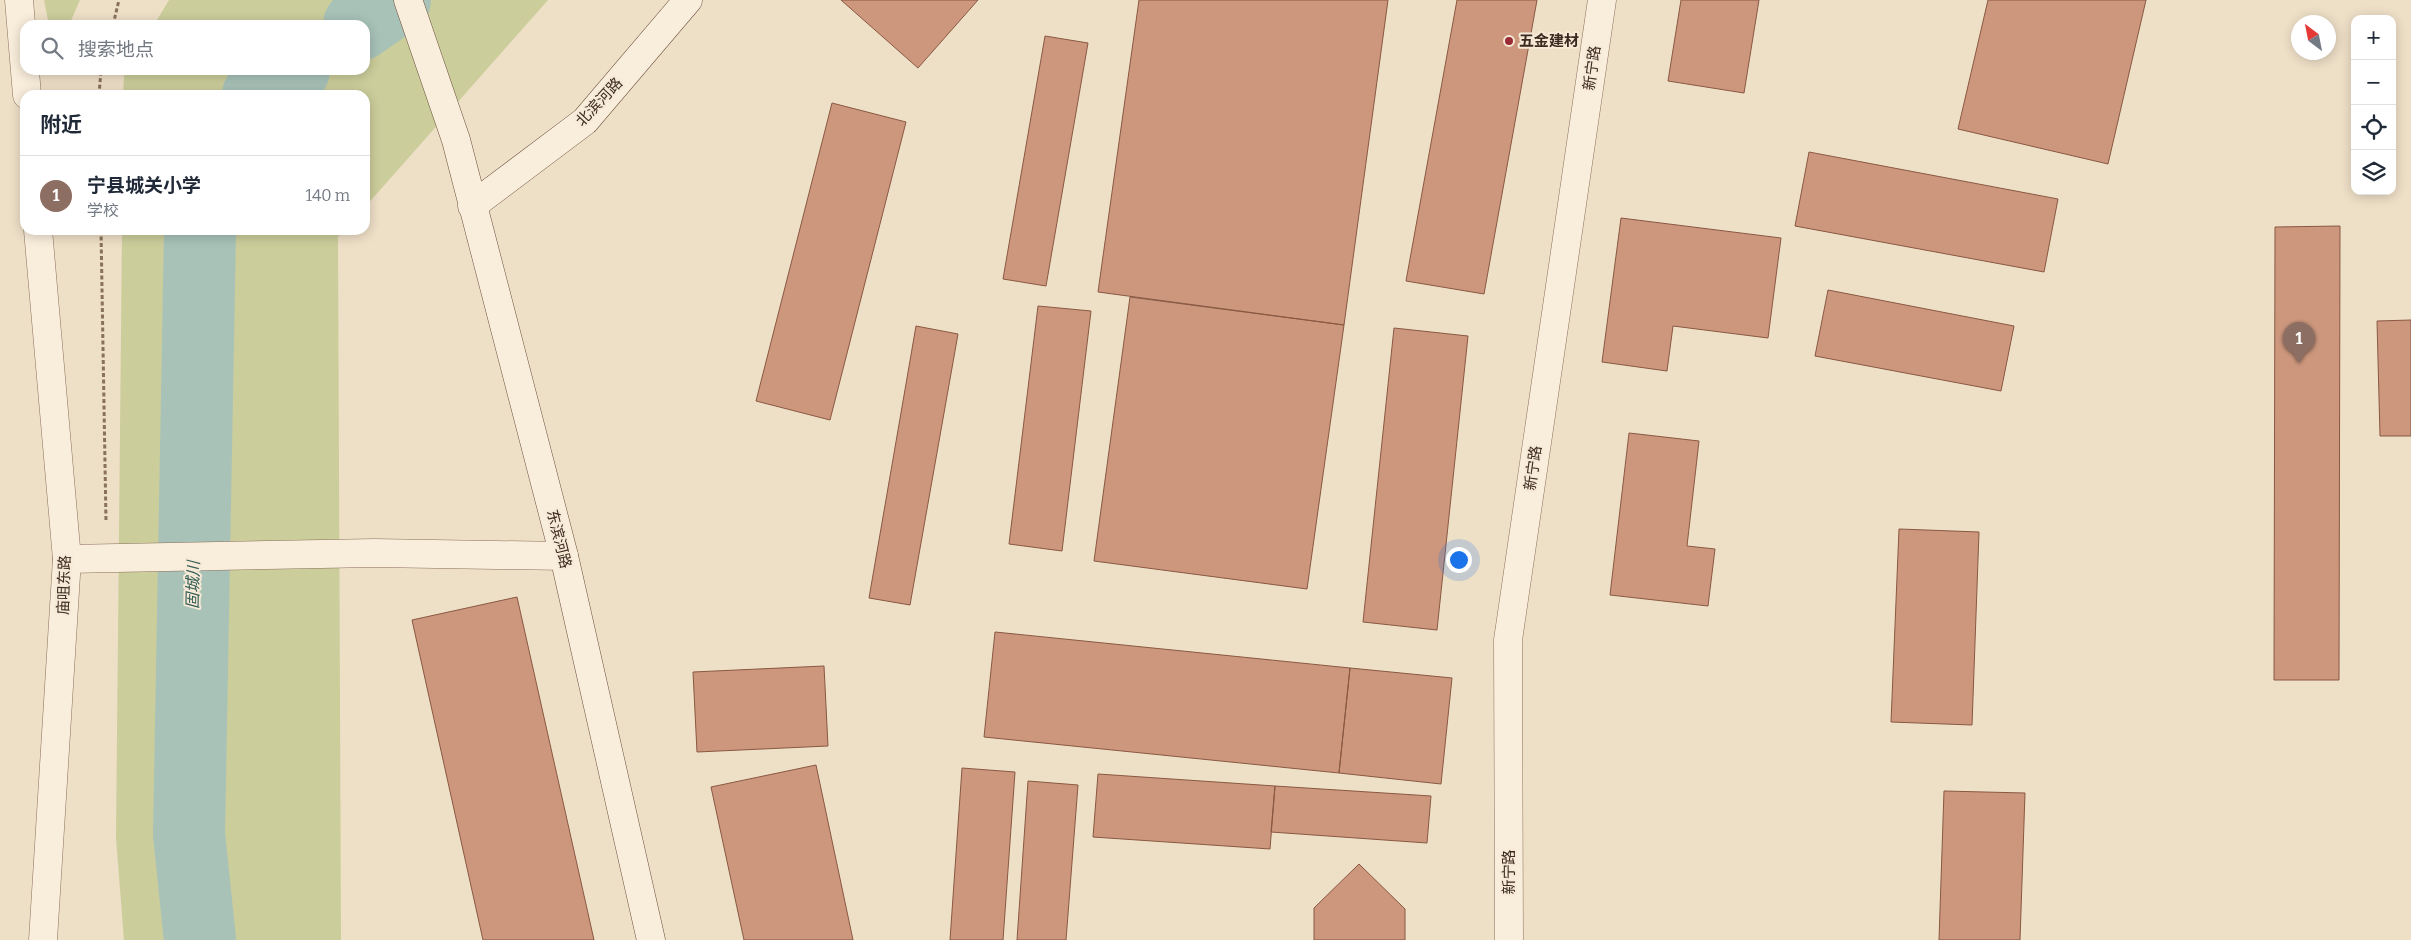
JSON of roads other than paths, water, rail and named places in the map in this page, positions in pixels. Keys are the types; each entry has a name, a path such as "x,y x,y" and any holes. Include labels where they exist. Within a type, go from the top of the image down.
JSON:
{"street":[{"path":"19,0 21,20"},
{"name":"东滨河路","path":"408,0 456,140 564,556 651,940"},
{"name":"北滨河路","path":"472,206 585,121 688,0"},
{"name":"新宁路","path":"1509,940 1508,640 1602,0"},
{"path":"25,75 27,90"},
{"name":"庙咀东路","path":"38,235 67,559 43,940"},
{"path":"67,559 374,553 564,556"}],"waterway":[{"name":"固城川","path":"366,20 395,0"},
{"name":"固城川","path":"265,90 287,75"},
{"name":"固城川","path":"200,235 189,834 200,940"}],"place":[{"name":"五金建材","path":"1509,41"},
{"name":"宁县城关小学","path":"2299,363"}]}
